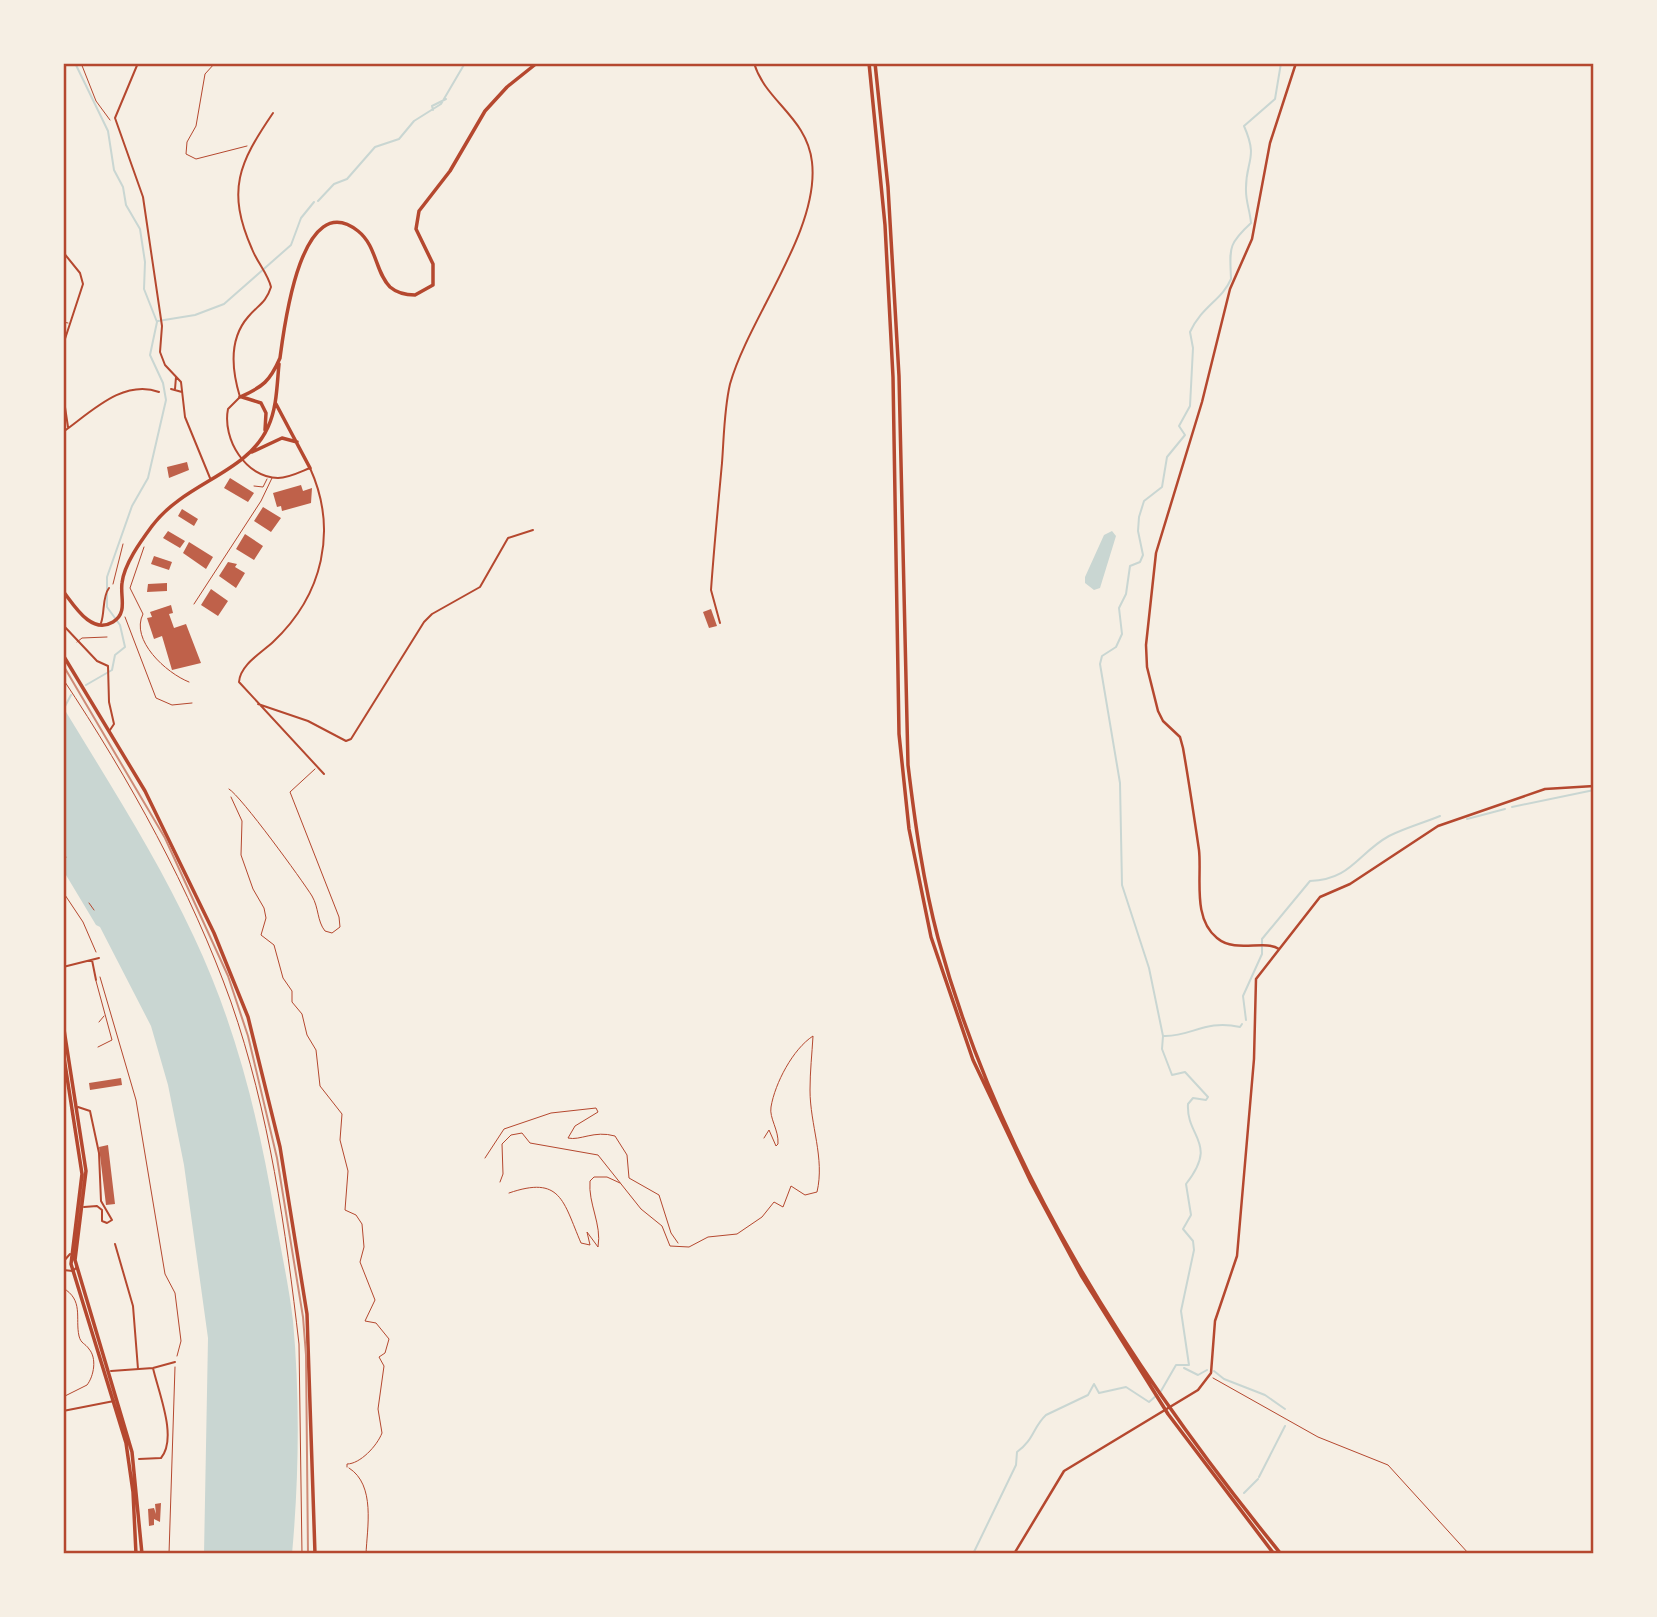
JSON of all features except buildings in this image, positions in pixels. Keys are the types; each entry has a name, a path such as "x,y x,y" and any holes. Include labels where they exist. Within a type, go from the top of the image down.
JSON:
{"main road":[{"path":"250,453 265,433 275,402 280,358 301,259 311,239 326,226 346,225 362,234 388,285 398,292 415,295 433,285 433,264 416,229 419,211 450,170 485,111 537,63"},
{"path":"869,63 884,225 893,377 897,535 895,635 899,734 911,838 931,937 953,1006 1000,1119 1062,1237 1147,1382 1274,1554"},
{"path":"875,63 894,279 908,752 916,829 937,935 967,1029 1014,1141 1062,1237"},
{"path":"240,397 264,386 280,358"},
{"path":"240,397 261,403 266,413 265,433"},
{"path":"275,402 310,468"},
{"path":"63,592 88,620 101,625 112,623 123,615 122,579 139,546 172,503 250,453 282,438 295,441 301,447"},
{"path":"63,655 145,791 214,933 245,1009 280,1147 307,1314 315,1554"},
{"path":"63,1023 86,1162 84,1207 75,1248 77,1267 134,1462 142,1554"},
{"path":"63,1051 82,1174 79,1211 70,1254 72,1271 115,1401 131,1478 136,1554"},
{"path":"1220,1481 1281,1554"}],"street":[{"path":"138,63 116,113 118,128 142,192 163,326 160,352 165,365 177,376 185,417 211,479"},
{"path":"720,623 711,590 729,387 742,352 807,211 813,180 811,152 803,131 760,76 754,63"},
{"path":"1279,949 1222,942 1206,924 1199,891 1199,851 1183,748 1180,737 1163,722 1158,712 1147,667 1146,645 1156,553 1202,402 1230,289 1252,239 1270,143 1296,63"},
{"path":"273,113 250,146 236,202 260,267 271,283 268,299 242,325 233,355 233,372 240,397 232,403 227,415 228,429 245,463 267,477 289,477 310,468 325,518 323,554 317,579 304,605 275,640 242,672 240,685 324,774"},
{"path":"63,252 80,273 83,284 63,345"},
{"path":"175,388 177,376"},
{"path":"63,432 123,391 146,388 159,392"},
{"path":"171,389 182,392"},
{"path":"63,394 68,428"},
{"path":"257,704 287,712 346,741 351,739 424,622 445,606 480,587 508,538 533,530"},
{"path":"101,625 108,589"},
{"path":"63,625 77,642 110,668 109,702 114,724 110,730"},
{"path":"1014,1554 1064,1471 1198,1390 1209,1377 1214,1321 1238,1246 1254,1059 1256,979 1320,897 1350,884 1438,825 1545,789 1594,786"},
{"path":"63,967 99,958"},
{"path":"92,960 96,980"},
{"path":"76,1105 90,1111 99,1153 101,1200 112,1220 107,1223 102,1221 102,1210 94,1205 84,1207"},
{"path":"115,1244 133,1306 138,1369"},
{"path":"63,1264 70,1254"},
{"path":"63,1264 77,1267 72,1271 63,1270"},
{"path":"109,1371 153,1368 175,1362"},
{"path":"139,1459 161,1458 166,1449 166,1423 153,1368"},
{"path":"63,1411 115,1401"}],"lane":[{"path":"63,321 70,324"},
{"path":"254,486 263,487 267,477"},
{"path":"194,604 263,497 272,478"},
{"path":"77,642 82,638 107,637"},
{"path":"229,789 307,889 318,909 320,924 325,931 332,933 340,927 339,917 290,792 317,767"},
{"path":"96,980 111,1043 98,1047"},
{"path":"99,1022 106,1014"}],"path":[{"path":"81,63 96,101 118,128"},
{"path":"215,63 205,74 196,126 187,142 186,154 196,159 250,146"},
{"path":"108,589 123,544"},
{"path":"139,546 146,547 130,588 143,614 139,622 143,640 170,674 188,682"},
{"path":"123,615 156,698 172,705 192,703"},
{"path":"63,679 153,830 232,1005 267,1140 296,1318 300,1358 302,1554"},
{"path":"230,799 242,821 241,855 245,868 264,908 266,918 261,935 274,945 283,978 292,991 292,1002 302,1014 307,1035 316,1050 320,1086 342,1114 340,1140 348,1171 345,1210 356,1215 362,1224 364,1247 360,1262 374,1300 365,1321 376,1323 388,1339 385,1353 379,1357 384,1366 378,1409 382,1433 356,1463 346,1465 356,1474 368,1498 366,1554"},
{"path":"63,853 66,857"},
{"path":"63,892 83,922 99,958"},
{"path":"89,903 94,910"},
{"path":"98,972 136,1100 165,1274 175,1293 181,1341 175,1362 170,1554"},
{"path":"500,1182 503,1174 502,1144 511,1135 522,1133 530,1143 581,1153 594,1152 641,1209 662,1226 670,1246 680,1244 690,1247 708,1237 737,1234 762,1217 768,1205 774,1202 783,1206 791,1186 805,1195 817,1192 821,1167 810,1089 810,1050 813,1036 805,1041 787,1067 771,1106 771,1116 778,1128 778,1144 776,1146 769,1130 764,1138"},
{"path":"485,1158 504,1129 551,1113 596,1108 598,1112 575,1126 569,1138 577,1139 586,1134 615,1136 627,1155 629,1178 659,1195 671,1233 680,1244"},
{"path":"509,1193 537,1185 547,1187 555,1192 566,1208 581,1243 590,1245 587,1232 598,1247 601,1233 589,1191 590,1181 594,1177 607,1177 622,1184"},
{"path":"63,1288 70,1292 77,1304 80,1320 78,1332 81,1341 90,1349 93,1363 87,1385 63,1397"},
{"path":"1209,1377 1318,1437 1388,1465 1469,1554"}],"shaded area":[{"path":"1112,531 1116,536 1100,588 1094,590 1085,583 1085,577 1104,535"},
{"path":"63,707 132,820 180,907 209,971 244,1074 269,1180 293,1321 298,1438 292,1554 204,1554 208,1338 184,1165 168,1085 151,1026 100,927 96,925 63,870"}],"waterway":[{"path":"75,63 108,131 114,170 123,187 126,205 140,229 145,262 144,289 157,322 150,355 163,383 166,400 148,478 132,506 107,577 107,607 120,625 125,647 115,655 112,670 86,685"},
{"path":"318,201 334,184 347,179 375,147 399,139 414,121 441,104 465,63"},
{"path":"1161,1391 1176,1365 1189,1365 1181,1311 1194,1250 1193,1241 1183,1229 1191,1215 1186,1184 1200,1159 1201,1149 1191,1125 1188,1104 1193,1098 1206,1100 1208,1097 1185,1072 1172,1075 1162,1049 1163,1036 1149,968 1122,885 1120,783 1100,664 1102,656 1116,647 1122,634 1119,608 1126,594 1130,566 1140,562 1143,555 1138,531 1144,501 1162,487 1167,457 1185,435 1179,426 1190,406 1193,348 1190,332 1231,279 1230,261 1234,242 1251,223 1246,191 1251,146 1244,126 1275,99 1281,63"},
{"path":"433,110 432,106 446,99"},
{"path":"158,321 195,315 224,304 291,245 301,218 314,202"},
{"path":"63,710 71,695"},
{"path":"1512,807 1594,790"},
{"path":"1467,819 1505,809"},
{"path":"1246,1020 1243,996 1262,954 1262,939 1310,881 1335,876 1389,836 1440,816"},
{"path":"1164,1036 1217,1025 1240,1027 1242,1024"},
{"path":"1184,1368 1198,1375 1207,1370"},
{"path":"1214,1371 1224,1379 1265,1395 1285,1409"},
{"path":"973,1554 1016,1465 1017,1452 1027,1443 1046,1415 1088,1395 1094,1384 1099,1393 1126,1387 1149,1402 1157,1395"},
{"path":"1259,1477 1285,1426"},
{"path":"1244,1493 1258,1479"}],"railway":[{"path":"63,665 165,838 228,976 248,1036 277,1158 303,1317 306,1355 308,1554"}]}
